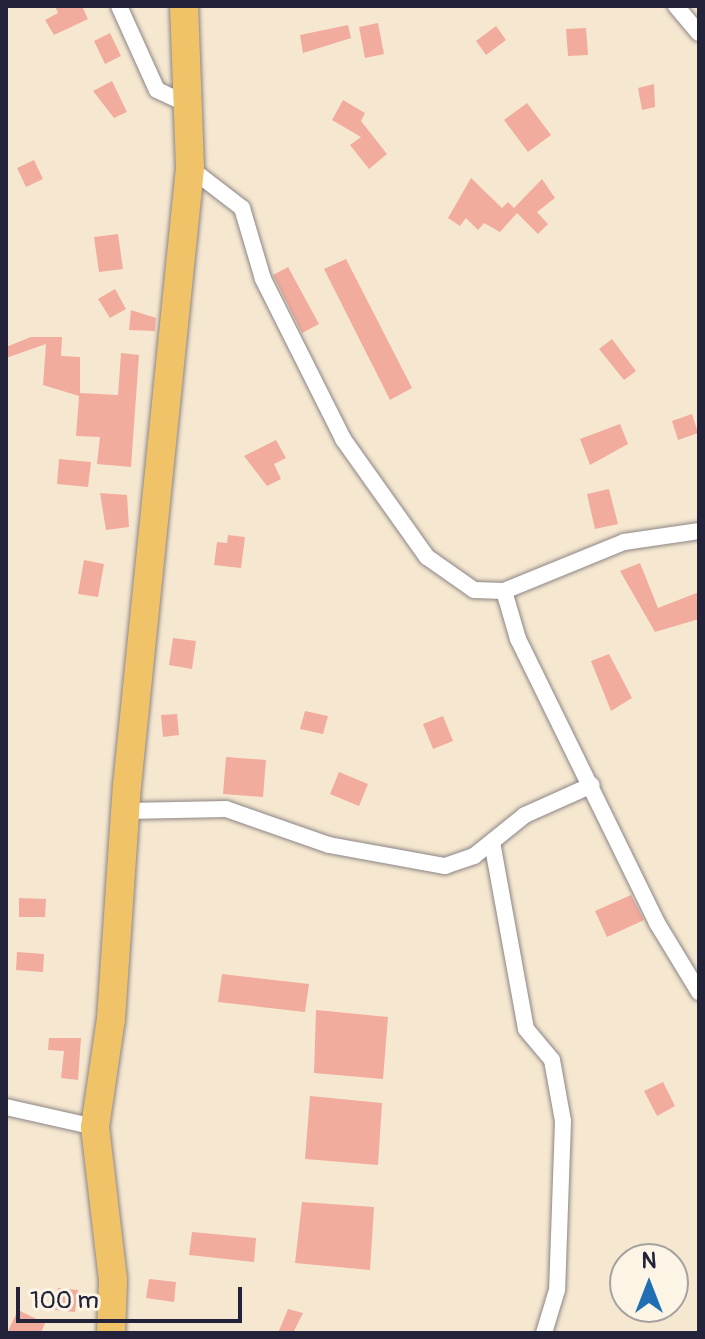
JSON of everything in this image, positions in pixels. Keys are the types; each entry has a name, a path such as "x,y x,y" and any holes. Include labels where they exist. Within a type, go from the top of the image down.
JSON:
{"highway":[{"path":"111,1333 113,1280 95,1127 111,1019 127,811 190,168 184,6"}],"street":[{"path":"119,6 157,90 187,104"},
{"path":"676,6 699,33"},
{"path":"190,168 242,208 263,279 343,439 427,557 474,590 504,591 624,542 699,531"},
{"path":"504,591 518,639 657,923 699,992"},
{"path":"127,811 226,809 329,845 445,866 492,842 525,815 592,785"},
{"path":"492,842 526,1029 552,1060 563,1121 557,1290 544,1333"},
{"path":"6,1107 95,1127"}],"building":[{"path":"55,6 82,6 88,19 54,35 45,20 58,13"},
{"path":"378,23 384,54 365,58 359,27"},
{"path":"348,25 351,38 303,53 300,35"},
{"path":"496,26 506,40 486,55 476,41"},
{"path":"586,28 588,55 568,56 566,29"},
{"path":"110,33 121,56 105,64 94,41"},
{"path":"112,81 127,112 114,118 93,91"},
{"path":"654,84 655,107 642,110 638,88"},
{"path":"343,100 365,113 361,121 387,154 369,169 350,145 361,137 332,120"},
{"path":"527,103 551,135 528,152 504,120"},
{"path":"34,160 43,179 26,187 17,168"},
{"path":"471,178 502,208 508,202 514,208 542,179 555,198 537,212 548,224 538,234 517,213 500,232 484,223 478,230 466,218 460,226 448,218"},
{"path":"118,234 123,269 99,272 94,237"},
{"path":"346,259 412,388 390,400 324,269"},
{"path":"288,267 319,324 302,333 273,275"},
{"path":"115,289 126,309 110,318 98,299"},
{"path":"131,310 156,318 155,331 129,330"},
{"path":"31,337 62,337 61,356 80,357 80,393 118,395 121,353 139,355 131,467 97,464 100,437 76,436 79,396 43,385 46,344 6,358 6,347"},
{"path":"612,339 636,371 624,380 599,349"},
{"path":"692,414 698,433 678,440 672,421"},
{"path":"620,424 628,444 590,465 580,439"},
{"path":"276,440 286,458 274,464 281,479 267,486 244,456"},
{"path":"59,459 91,462 88,487 57,484"},
{"path":"609,489 618,524 595,529 587,494"},
{"path":"100,493 127,495 129,527 106,530"},
{"path":"228,535 245,537 241,568 214,565 217,542 227,543"},
{"path":"84,560 104,564 98,597 78,594"},
{"path":"640,563 658,608 699,592 699,619 655,632 620,571"},
{"path":"173,638 196,641 192,669 169,665"},
{"path":"609,654 632,698 611,711 591,661"},
{"path":"305,711 328,716 323,734 300,729"},
{"path":"177,714 179,735 163,737 161,715"},
{"path":"443,716 453,741 433,749 423,724"},
{"path":"226,757 266,760 263,797 223,794"},
{"path":"339,772 368,784 359,806 330,794"},
{"path":"631,895 644,920 607,937 595,911"},
{"path":"19,898 46,899 45,917 19,917"},
{"path":"17,952 44,954 43,972 16,970"},
{"path":"222,974 309,984 305,1012 218,1002"},
{"path":"316,1010 388,1017 383,1079 314,1073"},
{"path":"49,1038 81,1038 78,1080 61,1078 64,1051 48,1050"},
{"path":"663,1082 675,1106 657,1116 644,1091"},
{"path":"310,1096 382,1103 378,1165 305,1159"},
{"path":"302,1202 374,1207 370,1270 295,1263"},
{"path":"192,1232 256,1238 254,1262 189,1255"},
{"path":"149,1279 176,1282 174,1302 146,1298"},
{"path":"58,1288 78,1290 75,1312 55,1310"},
{"path":"288,1309 303,1313 293,1333 278,1333"},
{"path":"18,1310 45,1323 41,1333 7,1333"}]}
